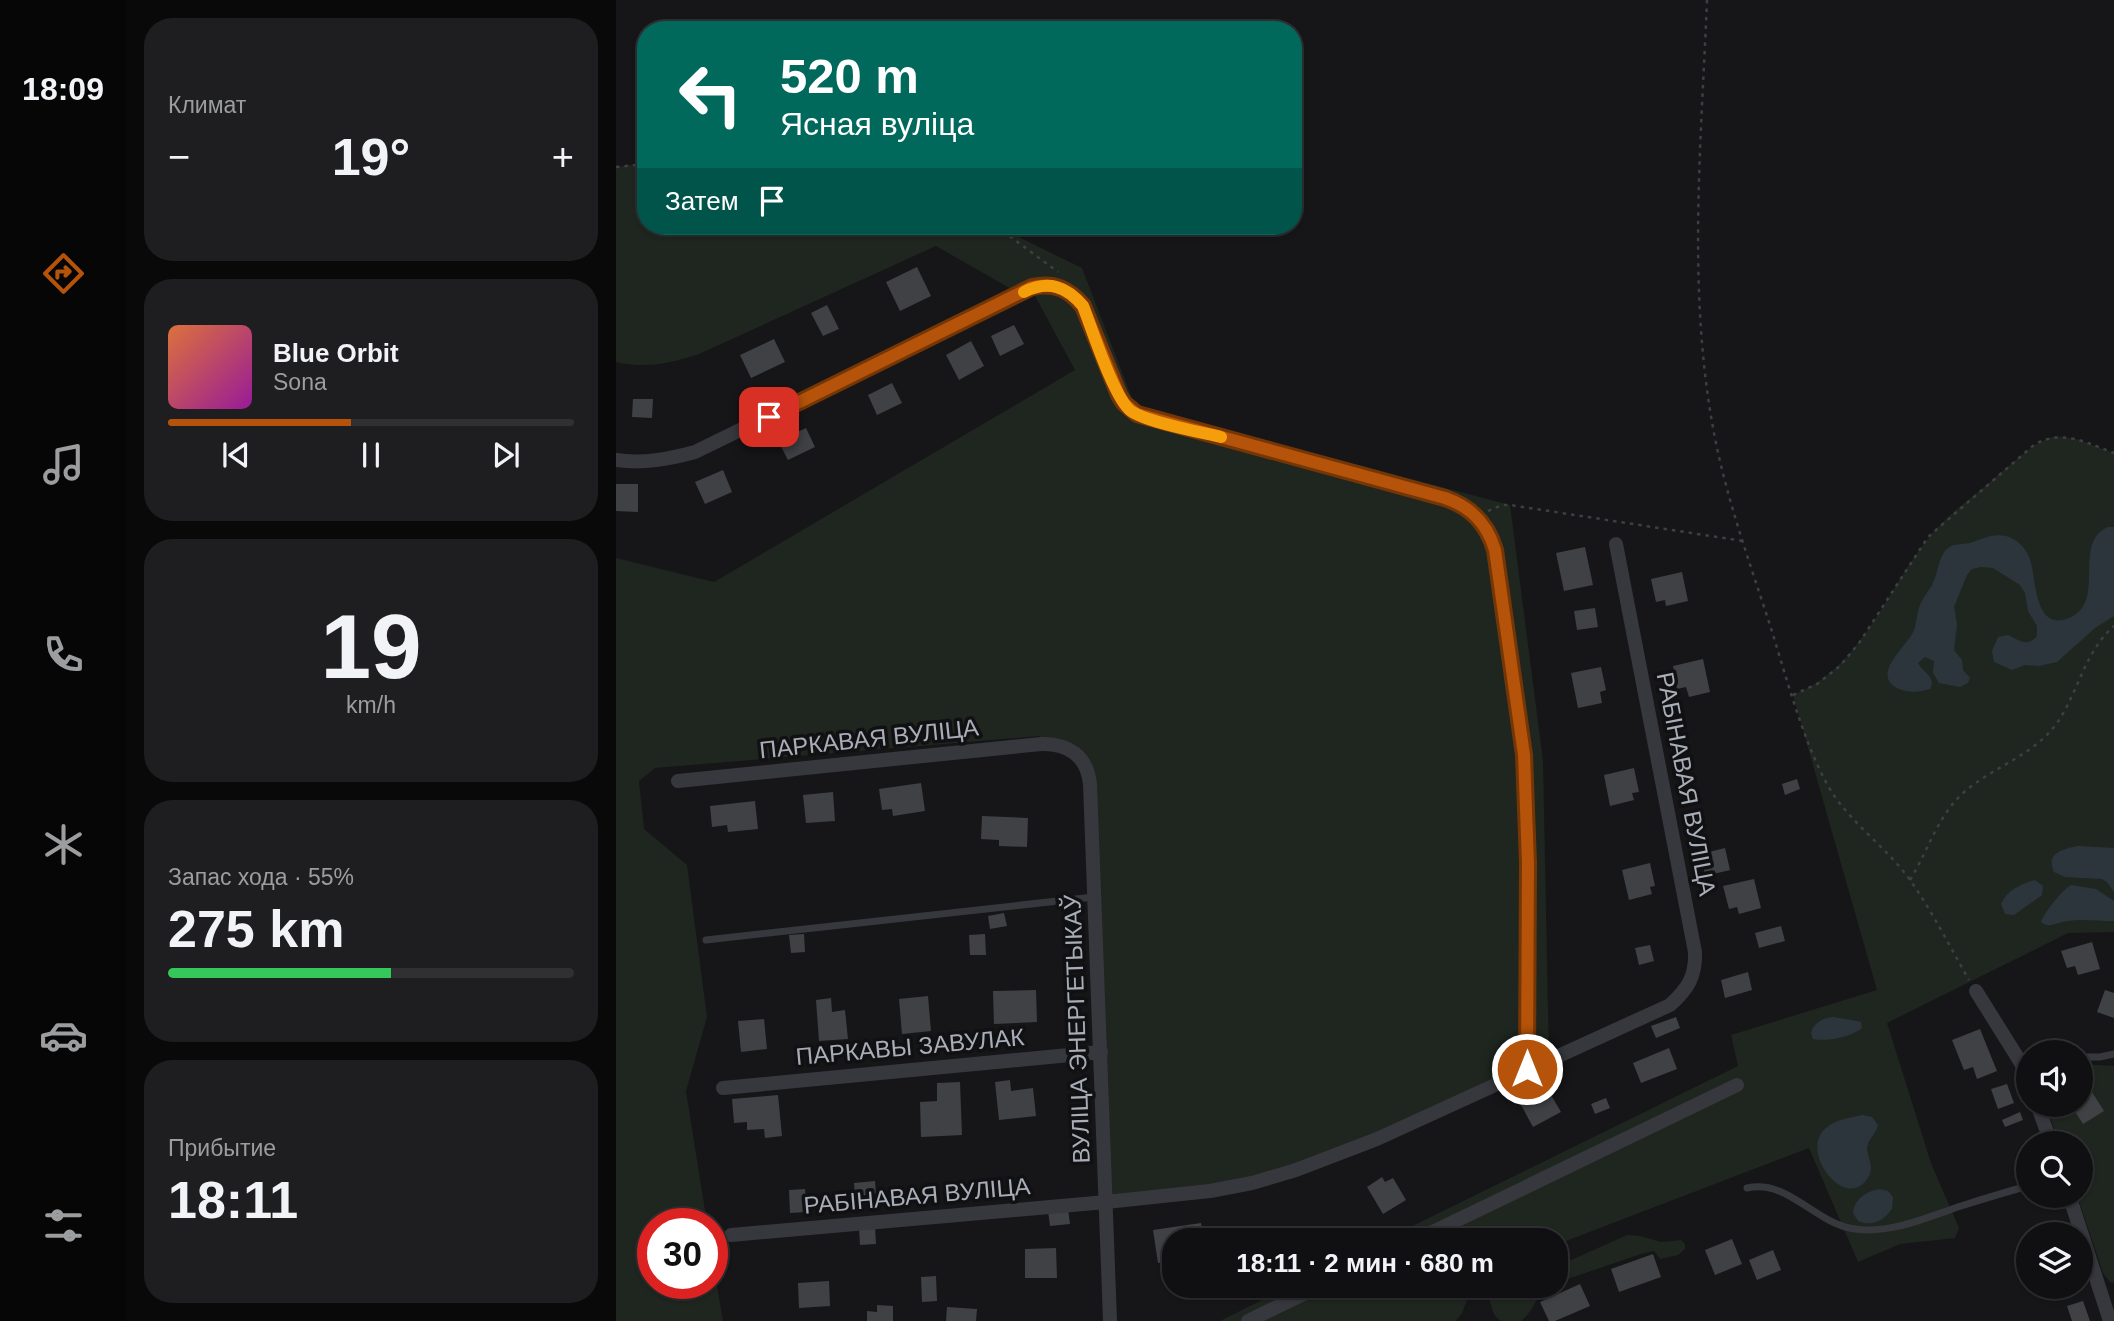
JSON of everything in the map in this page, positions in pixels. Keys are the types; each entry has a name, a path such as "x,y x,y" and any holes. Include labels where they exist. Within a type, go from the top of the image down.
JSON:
{"street":[{"path":"616,460 671,459 695,452 1032,287 1045,284 1057,286 1075,297 1083,306 1119,395 1137,414 1459,503 1479,518 1492,538 1524,755 1528,863 1527,1069"},
{"name":"РАБІНАВАЯ ВУЛІЦА","path":"732,1235 1107,1202 1210,1191 1252,1183 1296,1170 1377,1139 1670,1005 1683,993 1691,980 1695,952 1616,544"},
{"name":"ПАРКАВАЯ ВУЛІЦА","path":"678,781 1041,744 1063,746"},
{"name":"ВУЛІЦА ЭНЕРГЕТЫКАЎ","path":"1063,746 1080,757 1089,774 1110,1321"},
{"path":"1976,991 2016,1050"},
{"name":"ПАРКАВЫ ЗАВУЛАК","path":"723,1087 1101,1052"},
{"path":"1442,1228 1737,1085"},
{"path":"2074,1208 2108,1295 2110,1321"},
{"path":"1248,1321 1295,1298"}],"lane":[{"path":"706,940 1095,897"},
{"path":"2093,1057 2114,1054"},
{"path":"1747,1188 1763,1186 1779,1189 1837,1225 1872,1230 1911,1223 2016,1190"}],"path":[{"path":"1707,0 1698,218 1699,294 1704,367 1717,447 1743,541 1819,768 1835,797 1854,822 1910,880 1976,991"},
{"path":"616,167 637,165"},
{"path":"1009,235 1044,260 1062,277"},
{"path":"1793,695 1816,684 1840,666 1928,537 2035,444 2055,436 2066,436 2114,453"},
{"path":"1479,518 1493,508 1510,505 1743,541"},
{"path":"1910,880 1950,807 1978,782 2025,752 2053,728 2096,646 2114,626"}],"shaded area":[{"path":"637,164 637,235 1014,235 1082,268 1135,406 1510,505 1543,761 1549,1060 1296,1170 1106,1202 1086,765 1041,744 1040,736 655,768 639,781 644,829 687,865 707,1017 686,1091 705,1208 637,1208 637,1299 719,1299 723,1321 616,1321 616,558 714,582 1075,370 1028,283 1013,290 936,246 699,354 658,364 616,362 616,167"},
{"path":"2055,436 2076,439 2114,453 2114,932 2068,933 1887,1023 1931,1163 1959,1228 1955,1238 1900,1244 1858,1262 1809,1148 1568,1240 1568,1228 1408,1228 1738,1066 1731,1035 1877,990 1793,695 1817,683 1837,667 1854,648 1912,561 1943,522 2039,443"},
{"path":"2108,527 2114,527 2114,616 2095,628 2057,662 2039,666 2025,665 2012,670 1994,662 1992,651 1998,637 2008,635 2023,642 2030,642 2037,636 2037,626 2028,611 2025,593 2020,585 1993,568 1981,567 1972,569 1967,575 1954,607 1957,624 1954,650 1962,660 1963,670 1970,678 1968,683 1960,687 1939,683 1933,673 1934,661 1925,657 1918,663 1931,678 1930,689 1907,691 1891,684 1888,670 1914,631 1920,605 1934,580 1942,556 1949,547 1997,535 2017,541 2029,557 2042,610 2048,617 2057,620 2069,618 2080,610 2089,586 2092,546 2097,535"},
{"path":"2078,846 2114,848 2114,892 2102,879 2065,877 2054,872 2054,856"},
{"path":"2035,880 2043,886 2042,895 2014,915 2005,914 2001,904 2007,895"},
{"path":"2071,885 2096,889 2114,901 2114,921 2075,920 2049,925 2041,922 2045,913"},
{"path":"1833,1017 1861,1022 1862,1028 1839,1038 1813,1039 1811,1033 1816,1024"},
{"path":"2093,1065 2114,1066 2114,1283 2103,1273 2093,1243 2093,1222 2086,1222 2081,1208 2093,1208 2093,1131 2055,1131 2050,1117 2093,1117"},
{"path":"1862,1115 1872,1117 1878,1125 1867,1146 1870,1172 1860,1186 1849,1188 1829,1176 1821,1164 1819,1139 1826,1128 1834,1123"},
{"path":"1879,1189 1888,1191 1893,1197 1892,1209 1877,1222 1858,1221 1853,1213 1856,1203 1866,1194"},
{"path":"1627,1235 1661,1242 1681,1240 1685,1244 1685,1249 1678,1255 1660,1259 1654,1251 1568,1279 1568,1260"},
{"path":"1266,1298 1468,1298 1456,1321 1220,1321"},
{"path":"1489,1298 1538,1298 1521,1321 1502,1321 1493,1312"}],"building":[{"path":"917,267 931,296 900,311 886,282"},
{"path":"827,305 839,329 823,336 811,313"},
{"path":"1014,325 1024,344 1000,356 991,336"},
{"path":"774,339 785,362 751,378 740,355"},
{"path":"971,341 984,366 959,380 946,355"},
{"path":"892,383 902,403 877,415 868,395"},
{"path":"633,399 653,399 652,418 632,417"},
{"path":"806,428 815,447 788,460 778,441"},
{"path":"723,470 732,492 705,504 695,482"},
{"path":"616,484 638,484 638,512 616,511"},
{"path":"1585,547 1593,585 1564,591 1556,553"},
{"path":"1682,572 1688,601 1666,606 1665,600 1656,602 1651,579"},
{"path":"1595,608 1598,627 1577,630 1574,611"},
{"path":"1703,659 1710,692 1689,697 1686,687 1677,689 1673,666"},
{"path":"1601,667 1606,690 1600,692 1602,703 1578,708 1571,673"},
{"path":"1634,768 1639,792 1632,793 1634,800 1610,806 1604,775"},
{"path":"1797,779 1800,789 1785,795 1782,784"},
{"path":"921,783 925,811 893,816 892,809 882,810 879,789"},
{"path":"833,792 835,821 806,823 803,795"},
{"path":"755,801 758,829 728,832 727,825 712,827 710,806"},
{"path":"982,816 1028,818 1027,847 999,846 999,840 981,839"},
{"path":"1725,848 1730,870 1705,876 1701,854"},
{"path":"1650,863 1655,886 1650,887 1652,894 1629,900 1622,870"},
{"path":"1754,879 1761,908 1739,914 1737,907 1729,909 1723,886"},
{"path":"1004,913 1007,926 990,929 988,916"},
{"path":"1781,926 1785,941 1759,948 1755,933"},
{"path":"804,934 805,952 791,953 789,935"},
{"path":"985,934 986,955 970,955 969,935"},
{"path":"2092,942 2100,969 2078,975 2075,966 2067,968 2061,951"},
{"path":"1650,945 1654,961 1639,965 1635,948"},
{"path":"1748,972 1752,990 1725,998 1721,980"},
{"path":"1036,990 1037,1022 994,1024 993,991"},
{"path":"2105,990 2114,993 2114,1018 2097,1012"},
{"path":"928,996 931,1031 902,1034 899,999"},
{"path":"831,998 832,1012 845,1010 848,1039 819,1041 816,1000"},
{"path":"1676,1017 1680,1028 1656,1038 1651,1026"},
{"path":"764,1019 767,1049 741,1052 738,1021"},
{"path":"1980,1029 1997,1071 1977,1079 1973,1067 1964,1070 1952,1040"},
{"path":"1669,1048 1677,1069 1641,1083 1633,1063"},
{"path":"1010,1080 1011,1091 1033,1088 1036,1116 999,1120 995,1082"},
{"path":"960,1082 962,1135 921,1137 920,1102 937,1101 937,1083"},
{"path":"2007,1084 2014,1103 1998,1109 1991,1089"},
{"path":"1543,1091 1546,1097 1551,1095 1561,1112 1533,1127 1520,1103"},
{"path":"2093,1094 2104,1111 2083,1124 2078,1117 2093,1117"},
{"path":"778,1095 782,1136 765,1138 764,1129 747,1130 747,1122 734,1123 732,1099"},
{"path":"1606,1098 1610,1108 1595,1114 1591,1104"},
{"path":"2016,1114 2016,1117 2022,1117 2023,1120 2005,1127 2002,1120"},
{"path":"1382,1177 1385,1182 1393,1178 1406,1200 1383,1214 1367,1187"},
{"path":"875,1181 876,1194 855,1196 854,1183"},
{"path":"805,1189 807,1212 790,1213 789,1190"},
{"path":"1068,1209 1070,1224 1050,1226 1048,1211"},
{"path":"1201,1223 1202,1228 1167,1228"},
{"path":"875,1227 876,1244 860,1245 859,1228"},
{"path":"1162,1229 1162,1262 1158,1263 1153,1230"},
{"path":"1732,1239 1742,1264 1715,1275 1705,1250"},
{"path":"1056,1248 1057,1278 1025,1278 1025,1249"},
{"path":"1773,1250 1781,1270 1757,1280 1749,1260"},
{"path":"1653,1254 1661,1277 1619,1292 1611,1269"},
{"path":"936,1276 937,1301 922,1302 921,1277"},
{"path":"829,1281 830,1306 799,1308 798,1283"},
{"path":"1580,1284 1590,1306 1549,1321 1540,1302 1549,1298 1568,1298 1568,1289"},
{"path":"2083,1301 2090,1321 2072,1321 2067,1306"},
{"path":"877,1305 893,1306 893,1321 867,1321 867,1311 877,1312"},
{"path":"947,1307 977,1309 976,1321 946,1321"}],"slow traffic":[{"path":"1024,292 1045,284 1057,286 1075,297 1083,306 1119,395 1130,410 1146,417 1221,437"}],"route":[{"path":"769,417 1032,287 1045,284 1067,291 1083,306 1119,395 1130,410 1137,414 1445,498 1471,510 1486,527 1495,550 1524,755 1528,863 1527,1069"}]}
